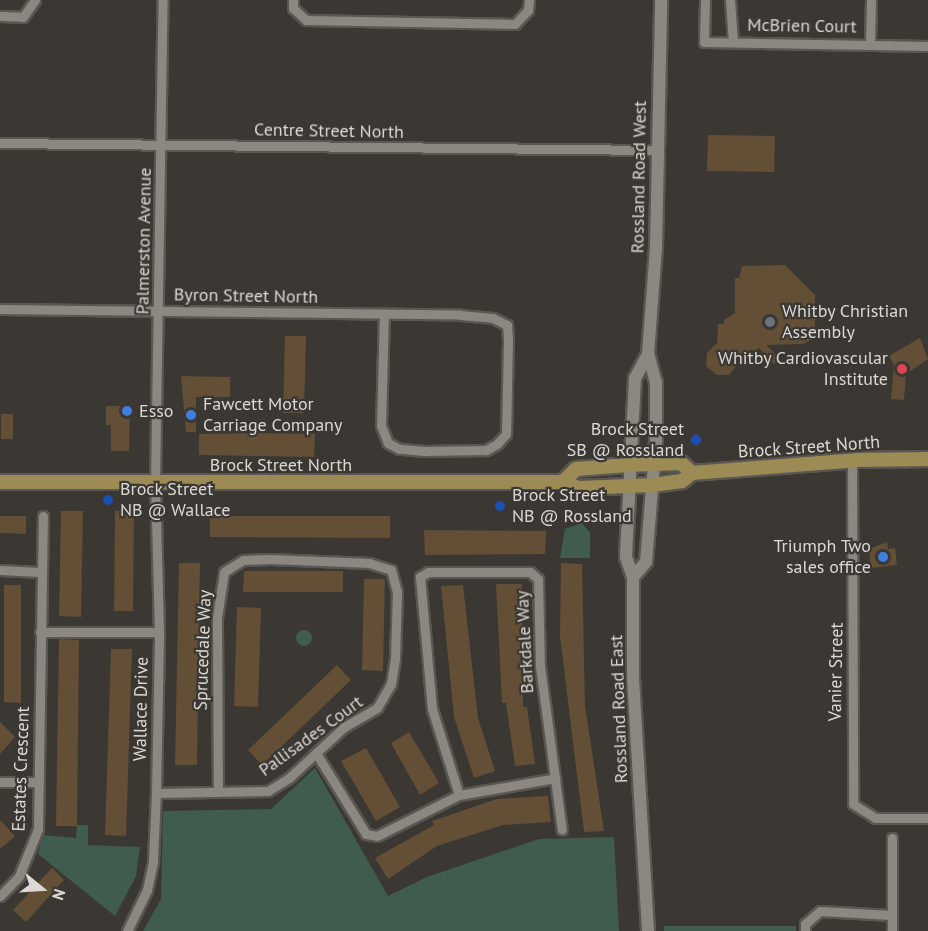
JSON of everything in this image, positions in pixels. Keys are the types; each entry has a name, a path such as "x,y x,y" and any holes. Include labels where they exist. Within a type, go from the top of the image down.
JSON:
{"main road":[{"name":"Rossland Road West","path":"653,485 656,383 648,354 656,248 661,0"},
{"name":"Rossland Road West","path":"628,486 634,378 648,354"},
{"name":"Brock Street North","path":"0,482 563,482 579,488 653,485 682,481 692,473 852,460 928,459"},
{"name":"Brock Street North","path":"563,482 576,469 629,465 681,463 692,473"},
{"path":"633,577 646,562 653,485"},
{"name":"Rossland Road East","path":"628,486 626,556 633,577 633,678 648,931"}],"street":[{"path":"0,16 23,17 35,0"},
{"name":"Palmerston Avenue","path":"155,483 160,311 163,0"},
{"path":"293,0 293,8 306,20 515,24 528,10 529,0"},
{"name":"McBrien Court","path":"705,0 704,42 928,46"},
{"name":"McBrien Court","path":"730,0 733,42"},
{"path":"870,44 871,0"},
{"name":"Centre Street North","path":"0,143 658,150"},
{"name":"Byron Street North","path":"0,309 384,315 493,318 507,325 506,434 497,444 486,450 424,451 399,449 388,443 381,426 384,315"},
{"name":"Vanier Street","path":"852,460 853,804 874,818 928,818"},
{"name":"Wallace Drive","path":"127,931 147,890 153,861 159,632 155,483"},
{"name":"Estates Crescent","path":"0,896 19,876 34,845 39,782 40,572 43,516"},
{"name":"Sprucedale Way","path":"218,791 218,591 224,572 243,560 370,563 391,570 397,592 395,658 391,684 377,708"},
{"path":"0,570 40,572"},
{"name":"Barkdale Way","path":"459,795 432,709 420,577 428,572 530,572 538,579 540,666 562,830"},
{"path":"40,632 159,632"},
{"name":"Pallisades Court","path":"156,793 268,791 316,753 344,727 377,708"},
{"path":"316,753 366,834 377,836 459,795 556,778"},
{"path":"0,782 39,782"},
{"path":"892,838 892,931"},
{"path":"805,931 805,924 820,911 891,915"}],"green space":[{"path":"582,523 590,533 590,558 560,558 565,529"},
{"path":"304,630 310,632 312,638 310,644 304,646 298,644 296,638 298,632"},
{"path":"315,768 388,896 427,877 539,839 614,837 619,931 143,931 161,899 163,811 271,809"},
{"path":"77,825 88,825 88,845 140,847 136,876 115,916 38,854 43,835 76,838"},
{"path":"664,926 796,926 796,931 664,931"}],"building":[{"path":"708,135 775,136 774,172 707,171"},
{"name":"Whitby Christian Assembly","path":"785,265 815,295 815,338 803,344 766,345 780,358 774,364 758,347 758,364 738,364 729,375 717,375 706,366 707,353 717,343 718,324 724,324 724,320 735,313 735,278 739,278 742,266"},
{"path":"285,336 306,336 304,413 283,413"},
{"name":"Whitby Cardiovascular Institute","path":"920,338 928,359 906,374 904,400 891,399 894,365 889,356"},
{"name":"Fawcett Motor Carriage Company","path":"181,376 230,377 230,397 196,397 196,432 186,432"},
{"path":"106,406 130,406 129,451 111,451 111,425 106,425"},
{"path":"1,414 13,414 13,439 1,439"},
{"path":"199,434 315,434 314,457 199,455"},
{"path":"61,511 83,511 81,617 59,616"},
{"path":"115,511 134,511 133,611 114,611"},
{"path":"0,516 26,516 26,534 0,533"},
{"path":"210,516 390,516 390,538 210,537"},
{"path":"424,530 546,531 545,554 425,555"},
{"name":"Triumph Two sales office","path":"887,542 888,549 895,548 897,565 871,568 869,549"},
{"path":"179,563 200,563 197,765 175,765"},
{"path":"561,563 582,564 585,706 604,831 584,832 560,636"},
{"path":"244,571 343,571 343,592 243,592"},
{"path":"364,579 385,579 383,671 362,670"},
{"path":"496,584 522,584 523,707 527,707 535,764 515,766 506,703 502,703"},
{"path":"4,585 21,585 21,703 4,702"},
{"path":"463,585 478,718 495,771 474,778 454,717 441,586"},
{"path":"237,607 261,608 258,707 234,706"},
{"path":"59,639 79,640 77,826 56,826"},
{"path":"111,649 132,649 126,836 105,835"},
{"path":"337,665 351,680 262,765 248,750"},
{"path":"0,722 15,737 0,754"},
{"path":"409,732 439,783 420,795 391,743"},
{"path":"366,748 400,807 376,821 341,761"},
{"path":"548,796 551,822 503,825 437,846 388,879 375,858 434,825 432,821 497,799"},
{"path":"0,820 15,836 0,849"},
{"path":"52,868 64,880 26,922 13,910"}],"place":[{"name":"Whitby Christian Assembly","path":"770,322"},
{"name":"Whitby Cardiovascular Institute","path":"902,369"},
{"name":"Esso","path":"127,411"},
{"name":"Fawcett Motor Carriage Company","path":"191,415"},
{"name":"Brock Street SB @ Rossland","path":"696,440"},
{"name":"Brock Street NB @ Wallace","path":"108,500"},
{"name":"Brock Street NB @ Rossland","path":"500,506"},
{"name":"Triumph Two sales office","path":"883,557"}]}
